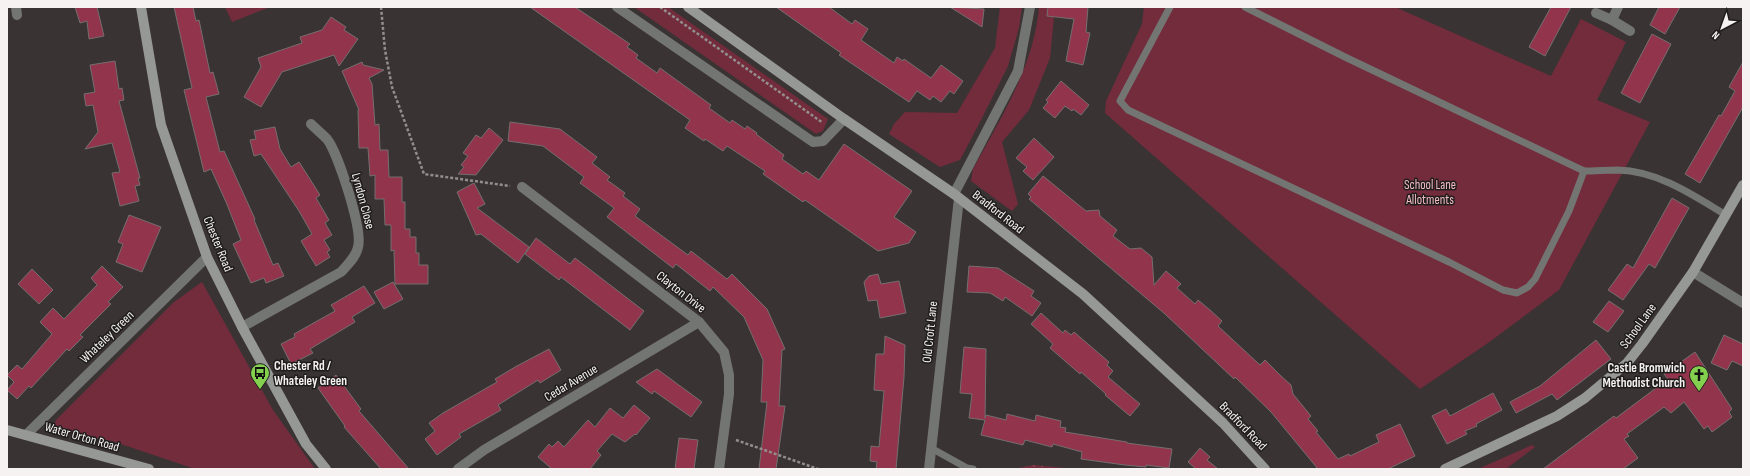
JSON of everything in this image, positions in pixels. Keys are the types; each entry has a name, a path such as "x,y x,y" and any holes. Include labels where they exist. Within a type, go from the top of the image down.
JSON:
{"main road":[{"name":"Chester Road","path":"141,7 161,126 207,257 242,327 306,444 326,469"},
{"name":"Bradford Road","path":"688,7 844,119 956,196 1083,294 1223,422 1265,469"},
{"name":"School Lane","path":"1445,469 1556,416 1585,398 1627,363 1693,272 1743,185"},
{"name":"Water Orton Road","path":"7,430 149,469"}],"street":[{"path":"617,7 813,142 823,141 844,119"},
{"name":"Old Croft Lane","path":"929,469 956,196 1018,71 1030,7"},
{"path":"1612,20 1618,7"},
{"path":"1596,13 1612,20 1630,31"},
{"name":"Lyndon Close","path":"242,327 341,272 353,258 358,248 359,240 356,221 338,163 327,140 311,124"},
{"name":"Clayton Drive","path":"522,187 699,322 724,352 729,375 729,394 722,436 719,469"},
{"name":"Whateley Green","path":"26,435 207,257"},
{"path":"1693,272 1743,304"},
{"name":"Cedar Avenue","path":"458,469 484,450 699,322"}],"lane":[{"path":"1170,7 1120,101 1128,110 1449,262 1503,290 1517,292 1528,287 1535,279 1569,211 1584,171"},
{"path":"1245,7 1584,171 1619,170 1653,176 1690,193 1726,215"},
{"path":"931,448 967,468 973,469"}],"path":[{"path":"381,7 385,50 392,87 424,174 522,187"},
{"path":"660,7 834,130"},
{"path":"722,436 818,469"}],"green space":[{"path":"225,7 270,7 232,22"},
{"path":"634,7 668,7 828,119 823,131 816,134"},
{"path":"1000,7 1022,7 1019,28 1008,66 960,160 940,167 889,134 894,124 905,112 957,113 995,48"},
{"path":"1039,7 1055,7 1050,58 1029,110 1002,142 1018,204 1012,211 971,181 973,169 1005,111 1023,71 1031,50"},
{"name":"School Lane Allotments","path":"1144,7 1395,7 1551,76 1581,19 1626,42 1597,100 1650,122 1559,290 1488,343 1420,389 1105,113 1106,101 1142,24"},
{"path":"202,282 273,410 315,469 195,469 112,441 51,429 57,419 174,302"},
{"path":"1532,445 1535,447 1506,469 1478,469"},
{"path":"1033,465 1075,469 1013,469"}],"building":[{"path":"75,7 97,7 104,36 89,39 87,21 80,23"},
{"path":"174,7 193,7 196,21 199,20 210,73 213,72 219,94 206,97 220,152 224,151 255,219 254,220 273,265 278,263 284,276 266,283 264,278 251,283 233,244 241,240 226,202 211,169 204,172 184,90 192,88"},
{"path":"530,7 575,7 630,44 627,47 638,55 636,58 657,73 660,68 711,105 709,108 730,123 732,120 745,129 747,126 757,133 756,134 784,155 782,159 803,174 806,171 819,180 844,144 912,191 894,217 916,232 909,243 878,251 805,200 803,202 763,174 765,171 727,146 723,151 705,139 704,141 685,128 690,120"},
{"path":"776,7 829,7 852,24 855,20 868,29 861,40 894,63 897,57 903,61 904,59 931,78 941,65 963,81 954,94 950,91 941,102 933,96 930,100 917,91 909,102 839,55 841,53"},
{"path":"950,7 984,9 982,27"},
{"path":"1048,7 1088,7 1086,32 1090,33 1083,65 1066,61 1074,19 1047,16"},
{"path":"1551,7 1571,7 1545,56 1529,47"},
{"path":"1659,7 1680,7 1665,34 1650,25"},
{"path":"331,17 346,27 344,30 358,39 339,66 334,55 282,72 261,107 244,97 261,67 258,58 302,43 300,37 322,30"},
{"path":"1652,34 1671,44 1640,103 1621,93"},
{"path":"115,61 119,89 122,88 124,100 119,101 140,178 138,178 140,185 135,186 139,201 120,206 112,173 120,172 112,143 85,149 98,132 93,105 86,106 84,94 95,92 90,65"},
{"path":"362,62 363,65 384,70 369,78 372,84 375,125 379,124 380,150 388,150 389,177 402,177 402,202 405,202 405,229 410,229 410,237 416,237 416,253 419,253 419,265 428,265 428,284 395,284 394,250 391,251 391,225 385,225 384,199 375,199 375,175 370,176 368,148 359,148 359,110 342,71"},
{"path":"1743,62 1743,107 1700,183 1685,174 1719,115 1721,116 1735,91 1729,87"},
{"path":"1061,81 1089,105 1081,115 1073,109 1072,111 1065,106 1055,118 1043,108 1048,102 1046,100"},
{"path":"510,122 560,129 597,157 592,163 610,177 607,180 625,193 623,196 640,209 635,216 688,255 691,251 727,279 732,274 767,309 785,349 782,350 779,406 785,406 776,469 759,469 767,402 761,402 763,360 744,317 713,287 710,291 676,264 673,268 607,217 614,208 580,183 584,177 543,146 508,141"},
{"path":"275,127 280,149 291,167 299,162 320,195 316,198 329,220 325,223 332,235 324,240 330,250 327,252 330,257 316,266 301,241 312,234 299,211 261,154 254,156 250,140 256,139 254,131"},
{"path":"489,128 503,140 476,175 458,174 464,167 461,165 468,156 463,153 476,135 481,138"},
{"path":"1034,138 1054,157 1033,180 1023,171 1027,167 1016,158"},
{"path":"1043,176 1086,211 1099,210 1100,216 1117,230 1113,236 1130,249 1141,248 1152,257 1154,285 1166,271 1181,284 1177,288 1195,304 1198,300 1222,321 1218,326 1260,365 1265,360 1291,385 1293,394 1311,416 1308,419 1318,431 1316,432 1338,459 1349,454 1350,456 1379,442 1376,435 1400,424 1415,456 1388,469 1318,469 1271,412 1235,377 1234,379 1165,314 1029,199 1031,197 1028,194"},
{"path":"474,183 485,204 477,208 529,247 518,263 481,234 476,235 457,192"},
{"path":"1672,198 1689,208 1655,268 1649,264 1623,300 1608,290 1627,264 1633,268"},
{"path":"129,215 161,227 142,272 116,262 123,244 118,242"},
{"path":"536,238 570,264 575,258 644,311 630,330 561,277 559,280 525,254"},
{"path":"102,266 123,287 108,302 111,304 80,335 83,337 69,351 67,349 31,388 29,386 17,399 7,390 14,382 7,375 17,365 22,369 52,334 40,322 53,308 64,319 97,285 91,278"},
{"path":"969,266 998,268 1034,291 1031,296 1041,303 1032,316 1005,297 1003,301 990,293 967,292"},
{"path":"32,269 53,290 39,304 18,284"},
{"path":"878,274 881,284 899,281 906,313 880,318 877,300 868,301 864,282 869,276"},
{"path":"393,282 403,299 384,309 374,292"},
{"path":"364,286 375,303 352,317 355,322 310,349 313,353 291,364 281,344 295,337 294,334 335,311 331,305"},
{"path":"1609,301 1624,311 1608,332 1593,322"},
{"path":"1041,313 1063,333 1065,330 1071,335 1074,332 1109,362 1107,365 1113,371 1108,377 1140,404 1130,416 1081,372 1080,374 1050,348 1053,344 1031,324"},
{"path":"1724,335 1743,344 1743,366 1732,361 1727,370 1711,363"},
{"path":"885,336 905,345 904,377 896,469 876,469 877,462 870,461 871,446 879,447 884,391 874,390 876,354 884,354"},
{"path":"1596,340 1611,359 1557,400 1552,394 1516,413 1510,402 1540,386"},
{"path":"964,347 986,349 985,418 986,415 1006,420 1007,414 1035,421 1036,415 1061,421 1060,427 1066,428 1065,432 1172,449 1169,468 1146,465 1146,467 1125,465 1081,459 1082,452 1053,444 1052,447 1025,440 1023,445 981,435 985,420 969,418 972,394 960,393"},
{"path":"549,349 561,370 540,383 538,380 498,405 501,410 459,434 461,437 437,455 425,439 435,431 429,423 443,413 497,382 495,379"},
{"path":"1695,352 1732,409 1729,412 1732,417 1712,432 1708,426 1704,429 1684,402 1671,413 1664,407 1627,434 1629,436 1624,439 1638,458 1623,469 1543,469 1614,416 1616,418 1668,379 1664,374"},
{"path":"657,369 702,402 691,417 654,391 652,394 636,382"},
{"path":"336,375 361,409 359,411 409,469 381,469 344,427 345,426 318,388"},
{"path":"1493,393 1502,410 1476,424 1477,426 1465,431 1467,434 1447,444 1432,416 1446,409 1450,416"},
{"path":"634,405 650,418 636,435 635,434 625,442 612,434 597,451 601,455 590,469 552,469 538,457 549,444 552,447 558,441 564,447 588,420 595,427 610,408 623,418"},
{"path":"679,438 698,440 694,469 675,469"},
{"path":"1200,448 1210,457 1207,460 1218,469 1196,469 1188,462"}],"place":[{"name":"Chester Rd / Whateley Green","path":"260,390"},
{"name":"Castle Bromwich Methodist Church","path":"1699,392"}]}
